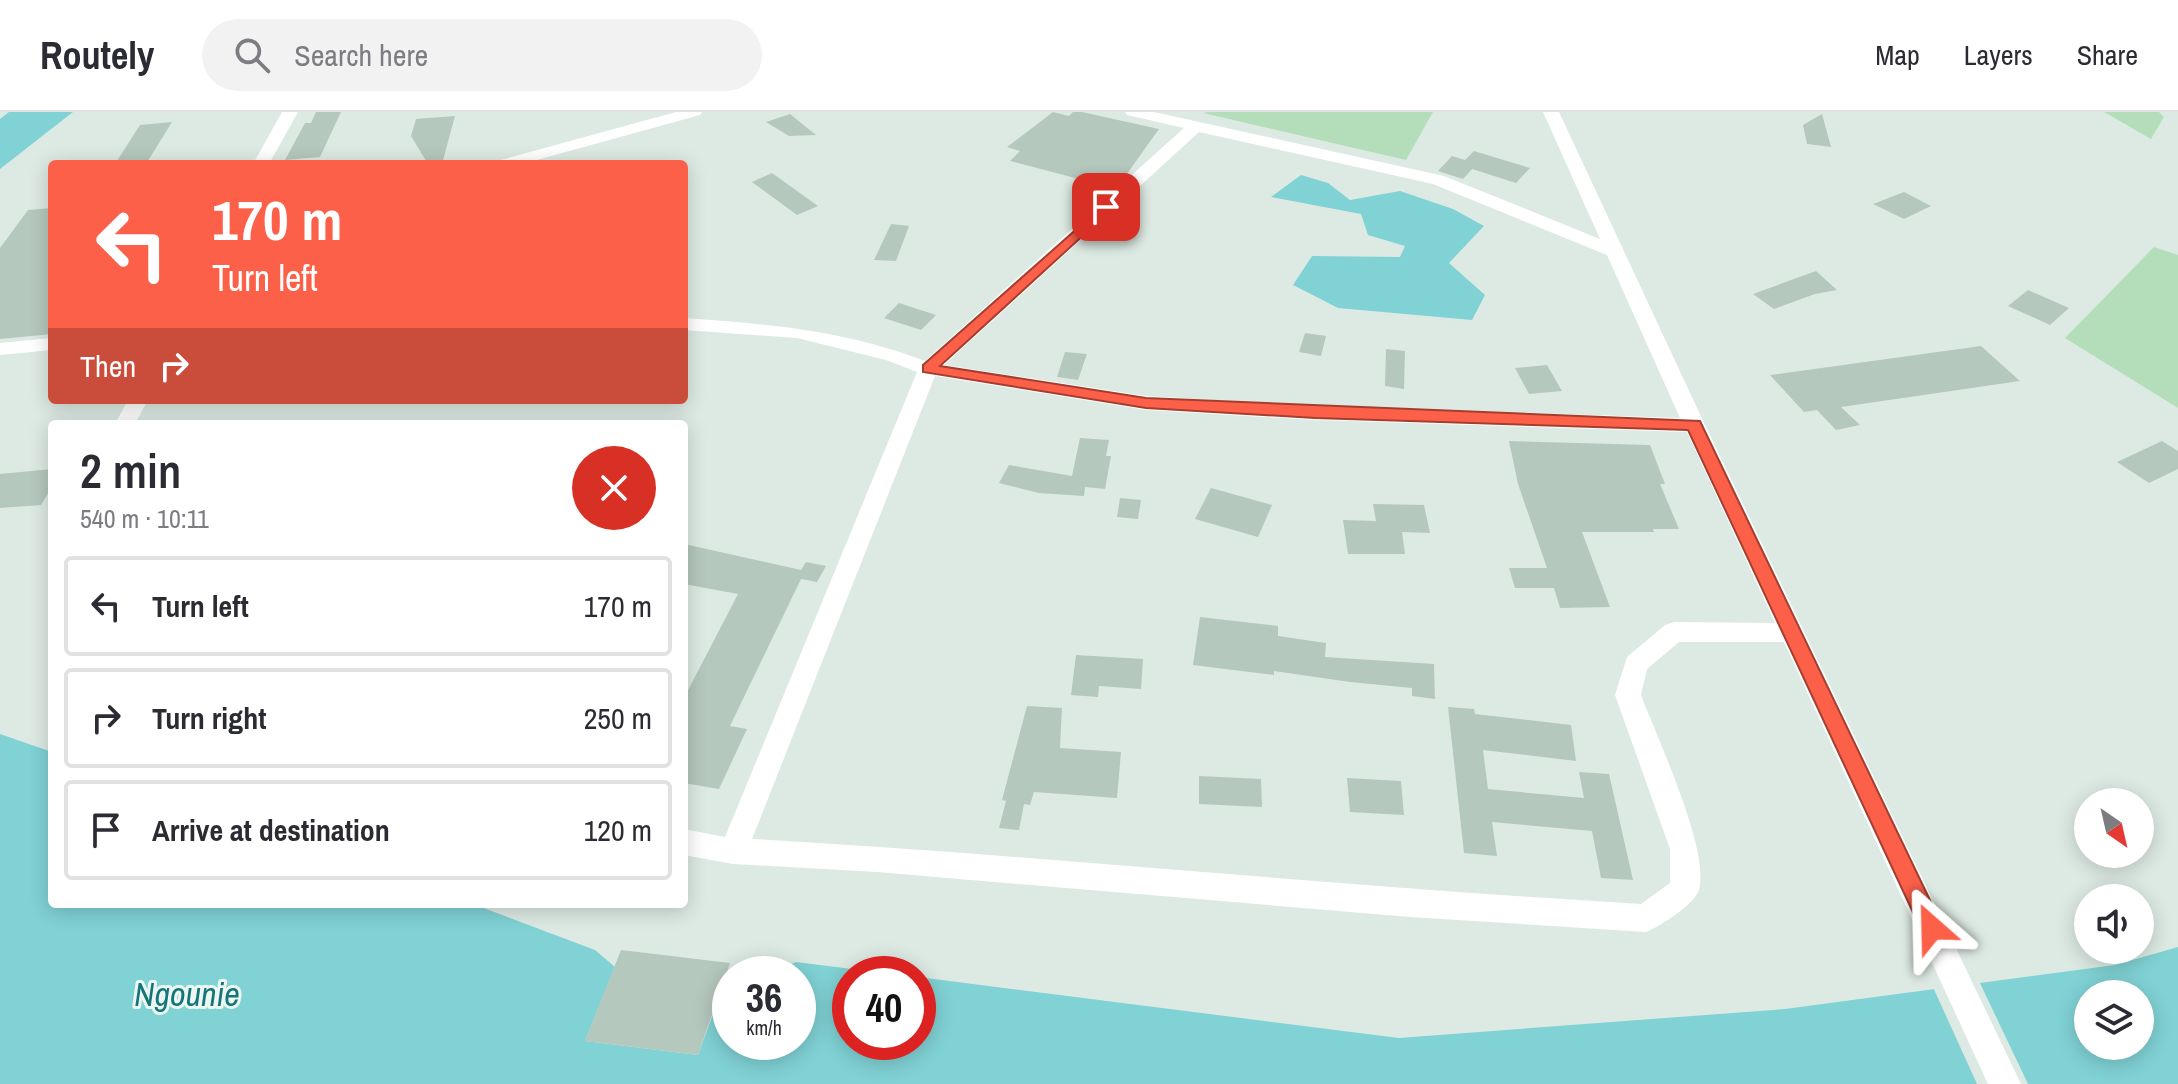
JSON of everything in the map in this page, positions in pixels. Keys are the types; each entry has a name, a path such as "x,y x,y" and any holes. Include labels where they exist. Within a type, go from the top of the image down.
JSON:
{"street":[{"path":"263,160 290,112"},
{"path":"518,160 694,112"},
{"path":"1133,112 1438,180 1616,252"},
{"path":"1551,112 1694,425 2005,1084"},
{"path":"733,851 928,369 1196,126"},
{"path":"688,324 797,332 892,355 928,369 1146,403 1315,413 1694,425"},
{"path":"0,349 48,344"},
{"path":"688,843 733,851 877,859 1410,904 1646,918 1685,889 1684,849 1628,695 1636,664 1674,632 1792,633"}],"green space":[{"path":"1433,112 1406,160 1203,113"},
{"path":"2104,112 2159,112 2164,117 2151,139"},
{"path":"2154,247 2178,255 2178,408 2065,338"}],"water":[{"path":"9,112 73,112 0,169 0,119"},
{"path":"1301,175 1328,183 1350,200 1400,191 1453,209 1484,226 1449,263 1485,295 1472,320 1338,308 1293,285 1312,256 1400,257 1405,246 1368,235 1361,214 1271,197"},
{"name":"Ngounie","path":"0,734 48,751 48,908 484,908 595,950 615,967 585,1041 698,1055 712,1017 712,1060 816,1060 816,964 832,966 832,1060 936,1060 936,979 1399,1038 1785,1009 2118,964 2154,964 2154,954 2178,947 2178,1084 0,1084"}],"pier":[{"path":"1978,979 2028,1084 1977,1084 1932,985"}],"building":[{"path":"316,112 341,112 320,157 285,160 305,123 311,123"},
{"path":"1053,112 1069,116 1073,112 1082,112 1159,129 1124,178 1108,193 1076,180 1079,179 1010,161 1020,151 1007,147"},
{"path":"790,114 816,135 789,136 766,122"},
{"path":"1822,114 1831,147 1807,144 1803,125"},
{"path":"455,116 443,160 426,160 411,136 416,119"},
{"path":"172,122 148,160 118,160 140,125"},
{"path":"1474,151 1530,168 1516,183 1472,169 1463,179 1438,171 1452,156 1465,160"},
{"path":"772,173 818,206 797,215 752,182"},
{"path":"1904,192 1931,206 1904,219 1873,204"},
{"path":"48,208 48,334 0,339 0,248 28,210"},
{"path":"891,224 909,226 896,261 874,260"},
{"path":"1816,271 1837,290 1815,294 1774,309 1753,294"},
{"path":"2028,290 2069,308 2050,325 2008,306"},
{"path":"899,303 936,315 921,330 884,318"},
{"path":"1305,333 1326,336 1321,356 1299,352"},
{"path":"1981,346 2020,381 1841,407 1860,425 1836,430 1817,410 1804,412 1770,375"},
{"path":"1386,349 1405,351 1404,389 1385,386"},
{"path":"1065,352 1087,354 1078,380 1057,377"},
{"path":"1547,365 1562,391 1529,394 1515,368"},
{"path":"1080,438 1109,440 1106,456 1111,456 1105,489 1085,487 1084,496 1039,493 999,483 1009,465 1072,476"},
{"path":"1509,441 1650,445 1665,484 1660,484 1679,529 1582,532 1610,607 1560,608 1554,588 1515,588 1509,568 1547,568 1518,484"},
{"path":"2162,441 2178,451 2178,469 2149,483 2117,462"},
{"path":"48,469 48,494 41,505 0,508 0,474"},
{"path":"1211,488 1272,505 1258,537 1195,519"},
{"path":"1120,498 1141,500 1138,519 1117,517"},
{"path":"1373,504 1424,505 1430,533 1402,532 1405,554 1348,554 1343,520 1376,521"},
{"path":"688,545 801,570 806,562 826,566 817,582 801,579 730,726 747,729 719,789 688,784 688,690 738,594 688,585"},
{"path":"1200,617 1278,626 1278,636 1326,643 1325,657 1434,664 1435,699 1412,696 1412,688 1274,671 1274,675 1193,665"},
{"path":"1076,655 1143,659 1141,689 1099,686 1098,697 1071,695"},
{"path":"1027,706 1062,708 1060,748 1121,752 1117,798 1034,792 1030,805 1024,804 1019,830 999,828 1006,801 1002,800"},
{"path":"1448,707 1474,709 1475,714 1571,725 1576,761 1483,750 1488,789 1584,798 1579,772 1609,774 1633,880 1601,878 1592,831 1492,822 1497,856 1464,853"},
{"path":"1199,776 1261,779 1262,807 1199,804"},
{"path":"1347,778 1401,781 1404,815 1350,812"},
{"path":"621,950 712,961 712,1015 698,1055 585,1041"}],"route":[{"path":"1106,207 928,369 1146,403 1315,413 1694,425 1932,928"}]}
